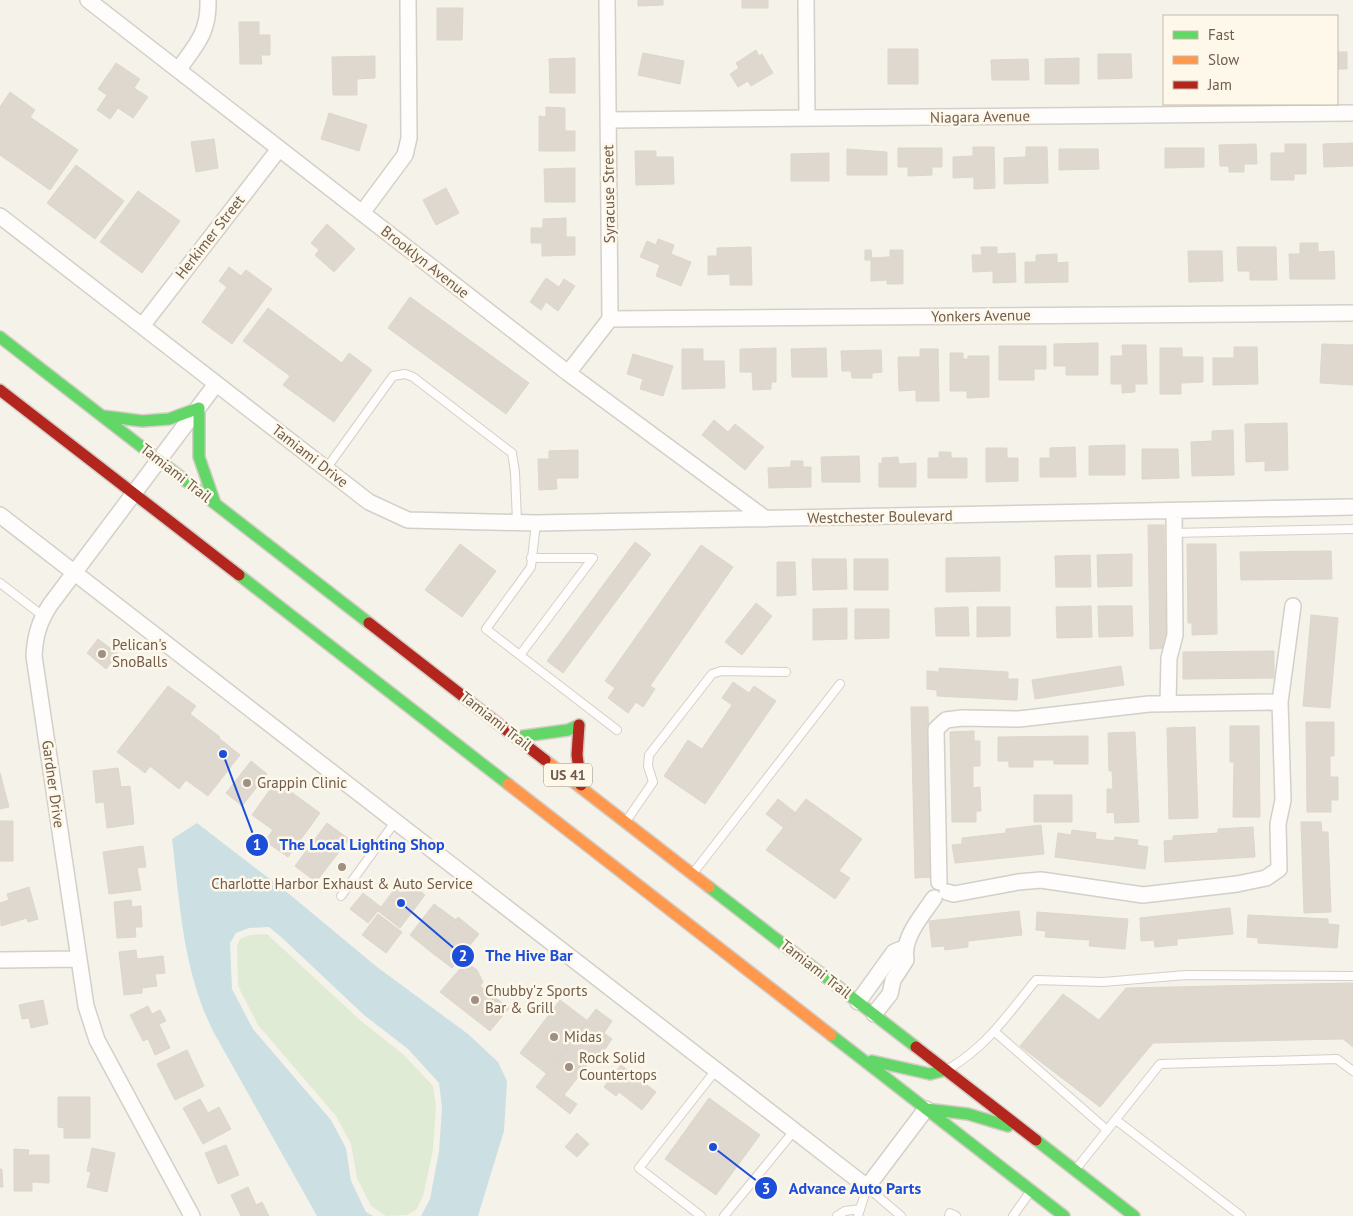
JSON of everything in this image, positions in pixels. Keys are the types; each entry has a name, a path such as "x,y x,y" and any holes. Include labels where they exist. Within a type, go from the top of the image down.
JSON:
{"main road":[{"name":"Tamiami Trail","path":"0,337 581,785 625,822 1134,1216"},
{"name":"US 41","path":"0,390 1064,1216"},
{"path":"102,416 142,421 169,419 199,408 196,442 199,462 216,504"},
{"path":"517,737 559,731 585,717"},
{"path":"581,785 576,764 576,737 585,717"},
{"path":"861,1058 913,1072 930,1074 946,1070"},
{"path":"926,1109 949,1110 971,1114 1024,1131"}],"street":[{"name":"Brooklyn Avenue","path":"88,0 568,373 766,519"},
{"path":"178,70 204,34 208,16 208,0"},
{"path":"362,213 405,156 409,138 408,0"},
{"name":"Syracuse Street","path":"607,0 610,319"},
{"path":"806,0 807,118"},
{"name":"Niagara Avenue","path":"608,120 1353,113"},
{"name":"Herkimer Street","path":"142,326 279,149"},
{"path":"0,216 216,384"},
{"name":"Yonkers Avenue","path":"610,319 1353,312"},
{"path":"568,373 610,319"},
{"name":"Gardner Drive","path":"192,1216 97,1040 86,1006 34,656 35,638 43,616 216,384"},
{"name":"Tamiami Drive","path":"216,384 369,502 408,520"},
{"name":"Westchester Boulevard","path":"408,520 536,523 1353,507"},
{"path":"1168,704 1169,658 1175,635 1174,511"},
{"path":"0,515 867,1187 926,1109"},
{"path":"940,891 954,894 1018,882 1041,880 1143,895 1237,884 1266,878 1279,869 1278,824 1283,800 1280,702 1293,606"},
{"path":"874,1014 890,994 893,980 906,960 904,948 916,924 940,891 936,729 946,720 962,718 1019,719 1168,704 1280,702"},
{"path":"858,1002 894,952 904,948"},
{"path":"0,960 78,959"}],"lane":[{"path":"326,469 393,376 405,374 413,377 512,453 515,472 516,522"},
{"path":"536,523 531,567 486,629 520,656 585,717 618,730"},
{"path":"1174,533 1353,530"},
{"path":"520,656 593,558 531,558"},
{"path":"0,583 43,616"},
{"path":"625,822 653,782 648,766 650,755 712,674 721,671 786,672"},
{"path":"692,874 840,684"},
{"path":"341,896 395,822"},
{"path":"946,1070 972,1054 995,1032 1036,980 1103,982 1186,976 1353,976"},
{"path":"995,1032 1107,1130"},
{"path":"1075,1170 1160,1064 1337,1058 1353,1071"},
{"path":"701,1216 638,1168 716,1070"},
{"path":"1116,1120 1241,1216"},
{"path":"724,1216 794,1131"},
{"path":"837,1216 844,1211 859,1212 867,1187 901,1216"},
{"path":"1013,1216 1031,1191"},
{"path":"949,1216 950,1213 956,1216"}],"green space":[{"path":"267,934 360,1020 404,1055 433,1086 436,1107 433,1150 423,1196 416,1210 407,1215 386,1216 371,1206 357,1178 351,1144 336,1116 258,1025 238,986 237,945 240,939 250,935"}],"shaded area":[{"path":"197,823 288,893 377,967 468,1034 498,1062 507,1081 504,1131 478,1216 421,1216 430,1199 439,1151 442,1107 439,1083 408,1049 364,1015 269,927 249,928 236,933 230,943 232,989 253,1029 331,1120 346,1148 351,1181 366,1212 373,1216 317,1216 214,1033 195,986 184,938 172,839"}],"building":[{"path":"638,0 663,0 663,5 638,6"},
{"path":"742,0 768,0 768,8 742,8"},
{"path":"437,8 463,8 462,40 437,40"},
{"path":"239,22 259,22 259,35 270,35 270,55 261,55 262,64 240,64"},
{"path":"888,49 918,49 918,84 888,84"},
{"path":"756,50 759,56 762,54 773,73 751,86 748,81 738,87 730,74 739,68 736,63"},
{"path":"1338,52 1347,52 1347,69 1338,69"},
{"path":"643,53 684,61 680,84 638,75"},
{"path":"1098,54 1131,54 1132,78 1098,79"},
{"path":"375,56 375,78 357,79 357,95 333,95 332,57"},
{"path":"575,58 575,93 550,93 549,59"},
{"path":"1079,58 1079,84 1045,84 1045,59"},
{"path":"1028,59 1029,80 992,80 991,60"},
{"path":"116,63 140,79 134,88 148,97 133,118 118,108 110,119 97,110 107,95 98,89"},
{"path":"10,92 35,110 30,117 78,150 50,190 0,155 0,107"},
{"path":"546,107 565,108 565,131 575,131 575,151 539,151 539,116 546,117"},
{"path":"329,113 367,125 359,151 321,139"},
{"path":"214,139 218,168 196,172 191,142"},
{"path":"1353,143 1353,166 1324,167 1323,144"},
{"path":"1256,144 1257,164 1244,164 1244,172 1229,172 1229,166 1220,166 1219,145"},
{"path":"1285,144 1306,144 1306,174 1294,174 1294,180 1271,180 1271,153 1285,153"},
{"path":"973,147 994,147 995,188 974,189 974,177 953,178 953,157 973,156"},
{"path":"1026,147 1047,147 1048,183 1004,184 1004,158 1026,157"},
{"path":"898,148 942,148 942,167 932,167 932,175 908,176 908,167 898,167"},
{"path":"1165,148 1204,148 1204,167 1165,168"},
{"path":"847,149 887,152 887,175 847,175"},
{"path":"1059,149 1098,149 1099,169 1059,170"},
{"path":"635,151 656,151 656,157 673,157 674,184 636,185"},
{"path":"829,153 829,181 791,181 791,154"},
{"path":"76,165 124,201 95,239 47,203"},
{"path":"575,168 575,202 545,202 544,169"},
{"path":"446,188 459,213 436,225 423,200"},
{"path":"138,191 180,221 142,273 100,242"},
{"path":"566,218 566,237 575,237 575,255 542,256 542,243 531,243 531,228 543,228 543,219"},
{"path":"327,224 355,249 334,272 315,255 319,250 311,243"},
{"path":"658,239 674,245 671,254 691,262 681,286 656,276 660,265 640,257 647,241 656,245"},
{"path":"1300,243 1318,243 1318,252 1334,251 1335,279 1290,279 1289,254 1300,254"},
{"path":"751,247 752,285 730,285 730,274 708,275 708,256 717,256 717,248"},
{"path":"981,247 997,247 997,254 1015,253 1016,282 993,283 993,271 973,272 972,255 982,255"},
{"path":"1237,247 1276,247 1277,280 1250,280 1250,271 1238,271"},
{"path":"865,250 871,250 872,258 890,257 890,250 903,250 903,284 887,284 887,280 871,281 871,260 865,260"},
{"path":"1188,251 1222,251 1223,281 1189,282"},
{"path":"1057,254 1057,263 1068,262 1068,282 1025,283 1025,262 1036,262 1036,255"},
{"path":"229,267 241,276 246,270 272,289 232,344 202,322 227,287 219,281"},
{"path":"546,278 559,287 564,279 575,286 558,311 546,302 541,310 530,302"},
{"path":"410,297 529,383 506,414 388,328"},
{"path":"268,308 342,363 349,353 372,370 334,422 283,385 290,376 243,341"},
{"path":"1098,343 1098,375 1066,375 1066,366 1054,366 1054,344"},
{"path":"1322,344 1353,345 1353,385 1320,383"},
{"path":"1122,345 1146,345 1147,384 1135,384 1135,392 1122,393 1122,384 1111,384 1111,356 1123,356"},
{"path":"999,346 1046,346 1046,369 1034,369 1034,380 999,380"},
{"path":"1234,347 1257,347 1258,384 1213,385 1213,358 1234,358"},
{"path":"776,348 776,382 771,382 771,389 753,390 752,372 740,372 740,349"},
{"path":"826,348 827,377 792,377 791,349"},
{"path":"1160,348 1182,348 1182,357 1203,357 1203,382 1181,383 1181,394 1160,394"},
{"path":"682,349 703,349 703,361 724,361 725,388 682,389"},
{"path":"920,349 938,349 939,401 916,401 916,390 899,391 898,357 920,357"},
{"path":"881,350 882,372 872,373 872,378 852,378 851,371 842,371 841,351"},
{"path":"950,353 963,353 963,359 968,359 968,356 989,356 989,397 967,398 967,391 950,391"},
{"path":"633,354 673,366 663,396 640,389 643,379 627,374"},
{"path":"714,420 728,432 735,424 764,447 745,470 702,435"},
{"path":"1287,423 1288,470 1265,471 1265,461 1246,462 1245,424"},
{"path":"1233,430 1234,475 1192,476 1191,442 1212,441 1212,431"},
{"path":"1125,445 1125,475 1089,475 1089,446"},
{"path":"1075,447 1076,477 1040,477 1040,458 1050,458 1050,448"},
{"path":"986,448 1007,448 1007,458 1018,458 1018,481 986,482"},
{"path":"1142,449 1178,449 1179,478 1142,479"},
{"path":"578,450 578,478 556,478 557,489 539,490 538,459 549,459 549,451"},
{"path":"939,452 951,452 951,458 967,458 967,478 928,478 928,458 939,458"},
{"path":"859,456 860,482 822,482 821,457"},
{"path":"898,457 899,464 916,463 916,487 879,487 879,463 882,464 882,458"},
{"path":"791,461 803,461 803,467 811,467 811,487 769,488 768,468 791,467"},
{"path":"1148,525 1164,525 1166,648 1150,649"},
{"path":"635,542 651,554 563,673 547,661"},
{"path":"460,544 496,571 462,617 425,590"},
{"path":"1187,544 1216,544 1217,634 1192,635 1192,623 1188,623"},
{"path":"701,545 733,567 650,686 655,689 643,707 636,702 628,713 608,698 615,688 605,681"},
{"path":"1331,551 1332,579 1241,580 1240,552"},
{"path":"1132,554 1132,586 1098,587 1097,555"},
{"path":"1090,555 1091,587 1056,587 1055,556"},
{"path":"1000,557 1000,591 946,592 946,558"},
{"path":"812,559 846,559 847,589 813,590"},
{"path":"854,559 888,559 888,590 854,590"},
{"path":"777,562 795,562 796,595 777,596"},
{"path":"756,603 772,616 742,655 725,642"},
{"path":"1091,606 1092,637 1057,638 1056,607"},
{"path":"1098,606 1132,606 1133,636 1099,637"},
{"path":"968,607 969,636 936,636 935,608"},
{"path":"977,607 1010,607 1010,636 977,637"},
{"path":"847,608 847,639 813,640 813,609"},
{"path":"855,609 889,609 889,638 855,639"},
{"path":"1311,615 1338,618 1330,708 1303,706"},
{"name":"Pelican's SnoBalls","path":"98,639 118,654 106,669 87,653"},
{"path":"1274,651 1274,678 1183,679 1183,652"},
{"path":"1121,666 1124,685 1035,699 1032,680"},
{"path":"939,668 1008,672 1008,679 1018,679 1017,700 937,696 937,690 927,689 927,671 939,672"},
{"path":"733,682 749,693 754,686 776,701 705,804 664,776 688,740 702,749 732,705 722,698"},
{"path":"168,686 196,706 145,773 117,752"},
{"path":"911,707 928,707 932,877 915,878"},
{"path":"190,714 220,737 179,789 150,766"},
{"path":"1306,722 1334,722 1334,756 1330,756 1330,777 1338,777 1338,800 1331,800 1331,812 1307,812"},
{"path":"1230,726 1259,726 1260,817 1233,817 1234,762 1230,762"},
{"path":"1195,727 1198,818 1169,819 1167,728"},
{"path":"974,731 974,741 980,741 980,766 973,766 973,788 980,787 981,811 976,811 976,822 952,822 950,732"},
{"path":"1135,732 1139,822 1115,823 1114,812 1107,813 1107,789 1113,789 1112,771 1109,771 1108,733"},
{"path":"1088,736 1088,764 1054,764 1054,760 1033,760 1033,767 1009,767 1009,761 998,761 998,737"},
{"path":"219,738 240,755 208,796 186,780"},
{"name":"Grappin Clinic","path":"251,761 267,774 242,806 226,793"},
{"path":"118,768 121,787 130,786 134,824 107,828 104,802 96,803 93,771"},
{"path":"0,773 9,807 0,809"},
{"path":"276,781 320,813 288,857 265,841 273,830 252,815"},
{"path":"1034,795 1072,795 1072,822 1034,822"},
{"path":"778,799 796,813 784,828 766,814"},
{"path":"806,799 862,839 839,871 850,878 835,899 766,850"},
{"path":"0,821 13,821 13,861 0,861"},
{"path":"1301,822 1321,822 1322,832 1328,832 1331,912 1304,913"},
{"path":"327,823 349,839 316,882 295,866"},
{"path":"1041,825 1044,854 955,863 952,845 962,844 962,838 1006,833 1006,829"},
{"path":"1253,827 1255,857 1165,862 1164,841 1173,840 1173,836 1218,833 1218,829"},
{"path":"1072,830 1096,833 1095,839 1114,841 1115,837 1138,840 1137,845 1148,847 1145,869 1055,857 1058,833 1071,835"},
{"path":"143,846 146,867 137,868 141,890 109,894 103,852"},
{"path":"403,878 425,895 400,928 378,911"},
{"path":"29,887 38,919 28,922 27,918 1,926 0,903 9,900 7,894"},
{"path":"363,893 381,907 368,923 350,909"},
{"path":"131,900 132,907 141,906 142,927 135,927 136,937 117,938 114,902"},
{"path":"434,904 456,920 431,952 410,935"},
{"path":"1230,908 1233,934 1177,939 1177,945 1155,947 1154,940 1141,941 1140,918"},
{"path":"1019,911 1022,935 968,941 968,947 945,950 944,946 932,947 929,921"},
{"path":"1037,912 1128,919 1125,949 1089,946 1090,940 1045,937 1046,931 1036,930"},
{"path":"378,914 402,932 386,953 362,935"},
{"path":"1248,915 1328,919 1328,924 1339,925 1337,948 1258,943 1258,938 1247,937"},
{"path":"458,917 479,934 452,968 431,952"},
{"path":"136,950 137,959 163,956 165,973 155,974 157,986 142,988 142,993 124,995 119,952"},
{"path":"466,962 477,970 483,982 480,986 459,970"},
{"name":"Chubby'z Sports Bar & Grill","path":"459,970 509,1008 490,1031 440,992"},
{"path":"1353,983 1353,1047 1343,1039 1153,1043 1100,1107 1020,1046 1063,994 1099,1020 1126,988"},
{"path":"43,1000 48,1024 31,1028 29,1018 22,1019 19,1005"},
{"name":"Midas","path":"560,1000 588,1021 547,1074 520,1053"},
{"path":"148,1006 152,1014 160,1010 166,1021 159,1024 170,1048 155,1055 148,1039 143,1041 130,1015"},
{"name":"Rock Solid Countertops","path":"596,1009 612,1021 604,1033 612,1039 597,1061 593,1058 564,1095 577,1104 570,1114 536,1087"},
{"path":"187,1050 204,1086 175,1100 157,1064"},
{"path":"621,1065 656,1092 642,1110 619,1092 616,1096 604,1087"},
{"path":"58,1097 90,1097 90,1138 64,1138 64,1128 58,1127"},
{"path":"709,1098 760,1135 716,1195 665,1159"},
{"path":"200,1099 208,1113 219,1107 231,1129 203,1144 183,1108"},
{"path":"577,1133 589,1144 577,1157 565,1147"},
{"path":"226,1145 239,1175 218,1184 205,1153"},
{"path":"92,1148 115,1153 107,1192 87,1187 91,1172 87,1171"},
{"path":"14,1149 29,1150 28,1155 49,1155 49,1183 32,1182 32,1191 14,1191"},
{"path":"0,1169 2,1169 3,1187 0,1187"},
{"path":"248,1187 256,1205 262,1202 269,1216 241,1216 231,1195"}],"traffic: fast":[{"path":"0,337 369,623"},
{"path":"103,416 142,421 169,419 199,408 199,457 215,503"},
{"path":"239,575 508,784"},
{"path":"517,737 568,730 579,725"},
{"path":"709,887 916,1047"},
{"path":"831,1035 1064,1216"},
{"path":"872,1061 930,1074 946,1070"},
{"path":"926,1109 968,1114 1008,1126"},
{"path":"1036,1140 1134,1216"}],"traffic: slow":[{"path":"545,760 709,887"},
{"path":"508,784 831,1035"}],"traffic: jam":[{"path":"0,390 239,575"},
{"path":"369,623 545,760"},
{"path":"579,725 577,755 581,785"},
{"path":"916,1047 1036,1140"}],"place":[{"name":"Pelican's SnoBalls","path":"102,654"},
{"name":"The Local Lighting Shop","path":"223,754"},
{"name":"Grappin Clinic","path":"247,783"},
{"name":"Charlotte Harbor Exhaust & Auto Service","path":"342,867"},
{"name":"The Hive Bar","path":"401,903"},
{"name":"Chubby'z Sports Bar & Grill","path":"475,1000"},
{"name":"Midas","path":"554,1037"},
{"name":"Rock Solid Countertops","path":"569,1067"},
{"name":"Advance Auto Parts","path":"713,1147"}]}
